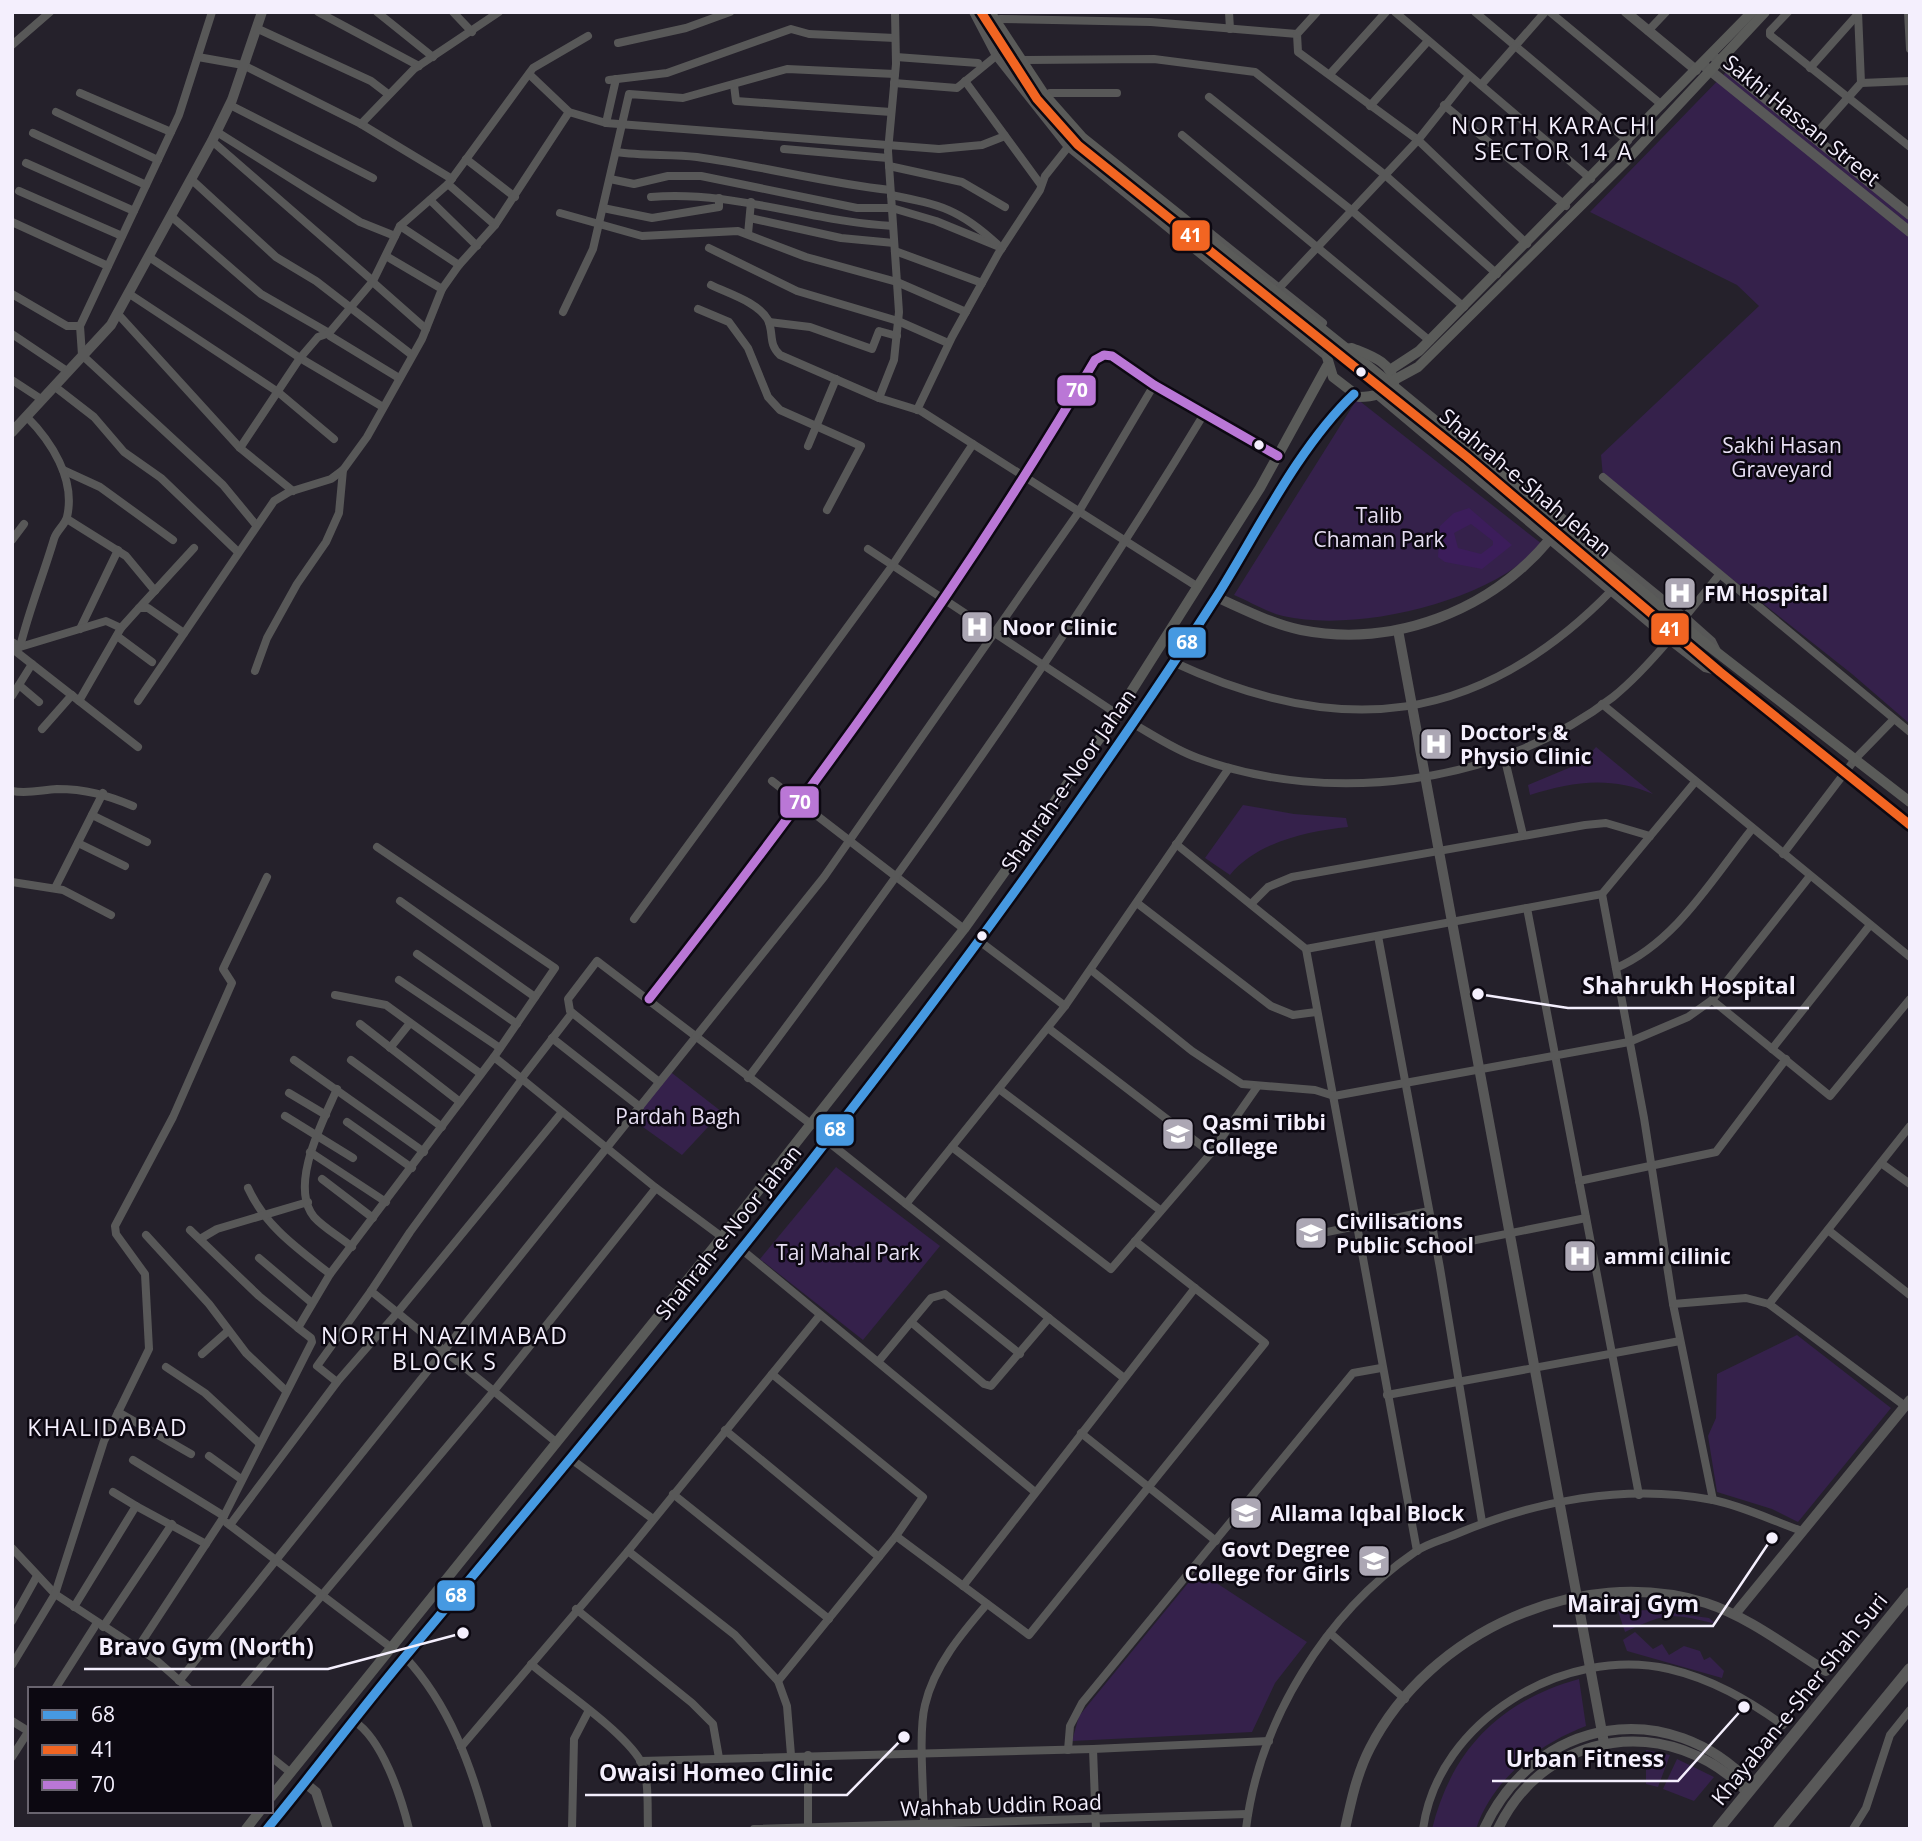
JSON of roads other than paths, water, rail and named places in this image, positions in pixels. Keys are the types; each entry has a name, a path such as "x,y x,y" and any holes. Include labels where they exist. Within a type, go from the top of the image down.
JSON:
{"main road":[{"name":"Shahrah-e-Shah Jehan","path":"981,12 1037,99 1078,145 1698,644 1718,653 1910,802"},
{"name":"Shahrah-e-Shah Jehan","path":"990,12 1044,94 1075,130 1397,389 1698,644 1720,672 1910,825"},
{"path":"1716,58 1752,12"},
{"path":"1393,378 1380,361 1352,348 1332,351 1327,361 1339,385 1354,394 1378,396 1662,105 1765,12"},
{"path":"1393,378 1419,367 1624,163 1703,68"},
{"name":"Shahrah-e-Noor Jahan","path":"273,1795 393,1649 812,1125 964,929 1117,714 1260,488 1327,361"},
{"name":"Shahrah-e-Noor Jahan","path":"267,1829 741,1249 886,1063 1027,874 1104,765 1216,597 1276,498 1332,416 1354,394"},
{"path":"1260,488 1276,498"},
{"path":"1088,755 1104,765"},
{"path":"1010,861 1027,874"},
{"path":"870,1051 886,1063"},
{"path":"662,1311 679,1324"},
{"name":"Khayaban-e-Sher Shah Suri","path":"1718,1829 1910,1593"},
{"path":"1781,1828 1910,1669"},
{"path":"246,1829 258,1813"}],"street":[{"path":"12,45 50,12"},
{"path":"212,12 171,132 80,326 82,355 223,485 256,525"},
{"path":"12,432 117,313 172,217 230,105 262,12"},
{"path":"318,12 419,66"},
{"path":"377,12 433,57"},
{"path":"453,12 472,32"},
{"path":"361,124 388,94 419,66 499,12"},
{"path":"618,43 686,28 730,12"},
{"path":"879,398 894,360 898,321 888,162 895,12"},
{"path":"973,12 996,56 1069,147 1327,361"},
{"path":"1164,12 1164,23"},
{"path":"1229,12 1230,29"},
{"path":"1317,12 1297,34 1298,52 1418,140 1527,244"},
{"path":"1330,74 1386,12"},
{"path":"1395,12 1591,179"},
{"path":"1475,12 1628,141"},
{"path":"1481,85 1548,12 1662,105"},
{"name":"Sakhi Hassan Street","path":"1626,12 1648,31 1703,68 1910,232"},
{"path":"1648,31 1666,12"},
{"path":"1788,12 1769,33 1846,98 1910,147"},
{"path":"1908,12 1910,49"},
{"path":"1810,68 1858,13"},
{"path":"1858,13 1861,83"},
{"path":"998,16 1164,23 1297,34"},
{"path":"998,16 1025,60 1086,135 1280,287 1352,348"},
{"path":"256,27 371,81 388,94"},
{"path":"606,122 612,80 667,73 791,29 809,34 895,38"},
{"path":"240,448 317,337 330,334 350,307 374,283 400,226 450,182 533,68 588,36"},
{"path":"1370,106 1428,41"},
{"path":"563,312 593,249 616,152 620,123 629,94 669,100 788,69 894,78 957,88 996,56"},
{"path":"198,57 243,65 361,124 450,182 495,226"},
{"path":"895,57 978,63"},
{"name":"Sakhi Hassan Street","path":"1716,58 1910,215"},
{"path":"1025,60 1154,59 1227,71 1255,72 1385,175 1497,274"},
{"path":"529,74 569,112 606,122 960,149 1005,136"},
{"path":"1280,287 1418,140 1469,76"},
{"path":"1813,137 1861,83 1910,80"},
{"path":"965,81 1041,185"},
{"path":"734,85 736,101 891,112"},
{"path":"80,93 171,132"},
{"path":"1050,93 1117,93"},
{"path":"1209,97 1352,210 1464,307"},
{"path":"230,105 373,178"},
{"path":"1444,105 1566,205"},
{"path":"138,701 274,501 293,491 331,479 343,470 367,437 412,355 442,289 459,264 495,226 569,112"},
{"path":"56,113 158,160"},
{"path":"33,133 146,185"},
{"path":"1182,135 1430,341"},
{"path":"214,136 360,222 395,236"},
{"path":"214,136 426,329"},
{"path":"916,410 948,343 1002,248 1045,176 1069,147"},
{"path":"784,149 888,162 962,182 1005,207"},
{"path":"616,152 649,157 695,157 932,203 961,214 1002,248"},
{"path":"466,159 515,197"},
{"path":"26,163 134,211"},
{"path":"610,179 634,184 668,176 701,176 857,208 891,208 936,221 1002,248"},
{"path":"192,180 276,257 316,281 412,355"},
{"path":"19,191 122,236"},
{"path":"651,197 719,198 751,202 847,224 893,226"},
{"path":"603,208 652,218 719,207 719,198"},
{"path":"430,200 477,246"},
{"path":"748,234 751,202"},
{"path":"560,213 642,236 689,236 704,230 728,230 748,234 806,257 897,282 966,312"},
{"path":"172,217 261,294 399,378"},
{"path":"750,218 841,239 894,247 982,283"},
{"path":"12,222 108,266"},
{"path":"400,226 459,264"},
{"path":"709,248 797,291 898,321 948,343"},
{"path":"386,256 442,289"},
{"path":"149,257 300,358 383,407"},
{"path":"711,285 760,309 769,322 770,341 780,355 879,398 916,410 1198,587"},
{"path":"128,293 278,392 334,439"},
{"path":"12,294 67,326 80,326"},
{"path":"698,309 729,322 748,348 768,397 780,410 817,424 861,446 827,510"},
{"path":"117,313 240,448 293,491"},
{"path":"769,322 810,327 872,349 879,331 897,336"},
{"path":"12,334 67,371"},
{"path":"649,999 800,803 944,601 1026,479 1095,360 1104,355 1112,356 1154,385 1278,456"},
{"path":"1393,378 1685,617 1712,641 1718,653"},
{"path":"808,446 836,379"},
{"path":"12,380 41,399"},
{"path":"179,1681 446,1351 850,841 1078,513 1154,385"},
{"path":"54,386 94,417 124,452 160,478 238,552"},
{"path":"1378,396 1540,529 1669,640 1705,668 1720,672"},
{"path":"748,1078 897,878 1044,665 1126,544 1204,414"},
{"path":"15,647 56,532 66,519 63,470 52,446 26,416"},
{"path":"634,919 891,566 973,444"},
{"path":"63,470 100,487 173,540"},
{"path":"255,671 267,638 297,583 326,542 339,513 343,470"},
{"path":"1603,477 1910,732"},
{"path":"1540,529 1555,510"},
{"path":"66,519 126,556 155,591"},
{"path":"12,540 24,524"},
{"path":"1216,597 1300,630 1336,633 1398,630 1454,613 1485,597 1528,566 1550,539"},
{"path":"42,729 75,698 119,632 194,548"},
{"path":"868,549 1117,714"},
{"path":"80,629 118,550"},
{"path":"1685,617 1720,575"},
{"path":"1173,662 1224,686 1305,706 1412,706 1459,694 1507,673 1556,642 1611,591"},
{"path":"139,608 148,608 184,633"},
{"path":"15,647 106,621 152,662"},
{"path":"1398,630 1512,1232 1558,1500 1604,1744"},
{"path":"1132,723 1195,757 1229,768 1309,782 1388,781 1426,776 1504,756 1563,729 1602,704 1645,668 1669,640"},
{"path":"15,647 32,664 138,747"},
{"path":"12,695 32,664"},
{"path":"19,685 39,702"},
{"path":"1602,704 1752,830 1910,957"},
{"path":"1783,854 1844,772 1894,719"},
{"path":"1504,756 1523,835"},
{"path":"906,1204 1065,1006 1229,768"},
{"path":"772,781 964,929"},
{"path":"1306,949 1602,894 1695,782"},
{"path":"12,791 26,794 81,789 103,793 133,806"},
{"path":"55,888 103,793"},
{"path":"92,815 148,842"},
{"path":"1251,904 1268,887 1292,877 1440,849 1606,822 1650,836"},
{"path":"1616,968 1638,958 1665,936 1752,830"},
{"path":"78,843 125,866"},
{"path":"1176,844 1306,949 1381,1368 1417,1550"},
{"path":"298,1328 330,1274 494,1057 555,968 377,847"},
{"path":"1091,970 1192,1051 1235,1080 1257,1087 1315,1090 1334,1096 1629,1042 1688,1017 1712,1000 1810,876"},
{"path":"12,1665 55,1594 99,1453 149,1349 145,1274 116,1234 116,1226 173,1117 232,984 223,969 267,877"},
{"path":"12,882 55,888 111,915"},
{"path":"1602,894 1652,1168 1673,1304 1713,1500"},
{"path":"400,901 535,997"},
{"path":"1137,902 1223,972 1271,1006 1293,1015 1316,1012"},
{"path":"1527,908 1639,1495"},
{"path":"1772,1049 1870,925"},
{"path":"1378,936 1436,1248 1482,1522"},
{"path":"978,940 1065,1006"},
{"path":"417,954 517,1024"},
{"path":"659,1082 572,1013 568,999 597,961 812,1125"},
{"path":"399,980 500,1048"},
{"path":"335,995 386,1005 481,1074"},
{"path":"1712,1000 1830,1097 1910,999"},
{"path":"317,1366 410,1232 572,1013"},
{"path":"390,1048 410,1023"},
{"path":"360,1024 460,1102"},
{"path":"1048,1028 1211,1153"},
{"path":"552,1038 640,1107"},
{"path":"494,1057 656,1188 722,1237"},
{"path":"351,1059 442,1127"},
{"path":"1579,1181 1652,1168 1716,1152 1786,1059"},
{"path":"294,1060 424,1152"},
{"path":"952,1147 1111,1269 1211,1153 1257,1087"},
{"path":"337,1089 310,1152 306,1178 308,1202 315,1218 352,1247"},
{"path":"999,1089 1160,1210"},
{"path":"289,1093 326,1115"},
{"path":"230,1525 337,1382 397,1314 562,1112"},
{"path":"285,1116 354,1158"},
{"path":"347,1122 412,1168"},
{"path":"1769,1304 1910,1126"},
{"path":"826,1140 1124,1378"},
{"path":"310,1152 386,1202"},
{"path":"1881,1163 1910,1184"},
{"path":"321,1179 373,1218"},
{"path":"247,1188 261,1213 281,1236 330,1274"},
{"path":"245,1687 493,1392 656,1188"},
{"path":"200,1239 218,1229 261,1213 308,1202"},
{"path":"1327,1232 1429,1211"},
{"path":"1436,1248 1586,1217"},
{"path":"137,1649 223,1517 312,1340 259,1296 190,1230"},
{"path":"1828,1230 1910,1295"},
{"path":"146,1235 209,1304 246,1353 286,1391"},
{"path":"896,1536 1029,1635 1149,1488 1265,1343 1135,1241"},
{"path":"741,1249 1035,1492"},
{"path":"259,1258 312,1303"},
{"path":"963,1586 1195,1288"},
{"path":"371,1291 556,1442"},
{"path":"878,1362 931,1298 945,1294 1020,1354"},
{"path":"1673,1304 1732,1298 1769,1304 1907,1403 1735,1614"},
{"path":"461,1747 628,1550 820,1315"},
{"path":"912,1322 987,1386 998,1380 1049,1318"},
{"path":"202,1354 228,1331"},
{"path":"1387,1395 1680,1341"},
{"path":"304,1356 337,1382"},
{"path":"166,1367 205,1393 260,1443"},
{"path":"1068,1750 1070,1726 1082,1703 1353,1373 1381,1368"},
{"path":"772,1374 923,1497 896,1536 778,1681"},
{"path":"118,1412 191,1454"},
{"path":"726,1430 879,1557"},
{"path":"1081,1433 1216,1541"},
{"path":"209,1456 241,1479"},
{"path":"571,1459 653,1519"},
{"path":"133,1460 223,1517 393,1649"},
{"path":"113,1492 206,1544"},
{"path":"673,1494 829,1619"},
{"path":"1246,1829 1269,1741 1301,1677 1342,1616 1417,1550 1482,1522 1558,1500 1639,1495 1713,1500 1802,1531"},
{"path":"74,1607 136,1506"},
{"path":"56,1687 172,1524"},
{"path":"12,1548 55,1594 137,1649 186,1687"},
{"path":"628,1550 735,1635 778,1681 787,1706 791,1755"},
{"path":"12,1621 37,1576"},
{"path":"1345,1829 1370,1748 1405,1699 1438,1665 1481,1633 1511,1617 1576,1597 1640,1593 1672,1596 1704,1602 1735,1614 1826,1671"},
{"path":"924,1825 925,1705 937,1675 961,1634 987,1604"},
{"path":"576,1609 692,1703 713,1724 719,1758"},
{"path":"1330,1633 1405,1699"},
{"path":"405,1657 430,1690 461,1747 472,1771 488,1829"},
{"path":"531,1664 608,1725 640,1760 647,1792 648,1829"},
{"path":"1423,1829 1442,1775 1480,1723 1540,1684 1590,1669 1635,1665 1667,1668 1707,1680 1747,1699 1783,1725"},
{"path":"1853,1829 1866,1808 1890,1735 1910,1710"},
{"path":"572,1829 573,1739 589,1712"},
{"path":"12,1721 28,1729"},
{"path":"354,1721 364,1728 382,1757 397,1788 409,1829"},
{"path":"1483,1829 1509,1786 1528,1766 1563,1744 1602,1731 1640,1730 1678,1736 1724,1759 1750,1789"},
{"path":"12,1757 28,1732"},
{"path":"1498,1829 1519,1794 1537,1776 1569,1756 1604,1744 1633,1740 1661,1743 1689,1751 1715,1764 1750,1789"},
{"path":"640,1760 1068,1750 1269,1741"},
{"path":"1093,1749 1096,1824"},
{"path":"808,1755 808,1828"},
{"path":"273,1759 291,1773"},
{"path":"306,1783 316,1792 328,1829"},
{"name":"Wahhab Uddin Road","path":"754,1829 1096,1824 1248,1814"}],"place":[{"name":"FM Hospital","path":"1680,593"},
{"name":"Noor Clinic","path":"977,627"},
{"name":"Doctor's & Physio Clinic","path":"1436,744"},
{"name":"Shahrukh Hospital","path":"1478,994"},
{"name":"Qasmi Tibbi College","path":"1178,1134"},
{"name":"Civilisations Public School","path":"1311,1233"},
{"name":"ammi cilinic","path":"1580,1256"},
{"name":"Allama Iqbal Block","path":"1246,1513"},
{"name":"Mairaj Gym","path":"1772,1538"},
{"name":"Govt Degree College for Girls","path":"1374,1561"},
{"name":"Bravo Gym (North)","path":"463,1633"},
{"name":"Urban Fitness","path":"1744,1707"},
{"name":"Owaisi Homeo Clinic","path":"904,1737"}],"district":[{"name":"NORTH KARACHI SECTOR 14 A","path":"1554,138"},
{"name":"NORTH NAZIMABAD BLOCK S","path":"445,1348"},
{"name":"KHALIDABAD","path":"108,1427"}],"park label":[{"name":"Sakhi Hasan Graveyard","path":"1782,457"},
{"name":"Talib Chaman Park","path":"1379,527"},
{"name":"Pardah Bagh","path":"678,1116"},
{"name":"Taj Mahal Park","path":"848,1252"}]}
